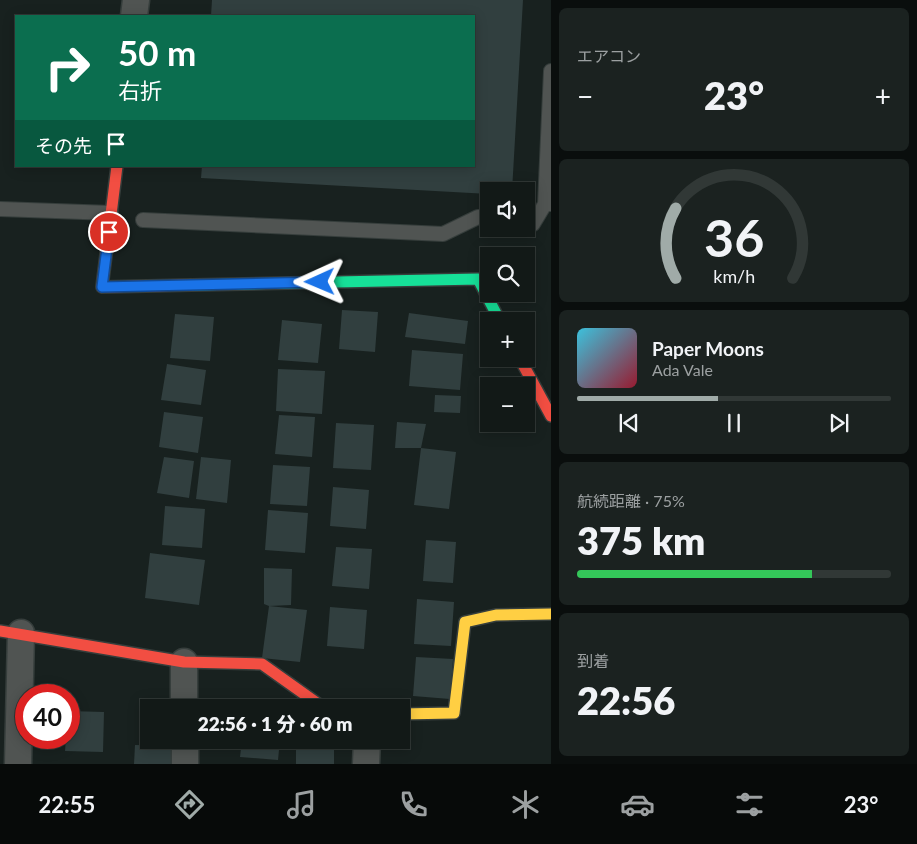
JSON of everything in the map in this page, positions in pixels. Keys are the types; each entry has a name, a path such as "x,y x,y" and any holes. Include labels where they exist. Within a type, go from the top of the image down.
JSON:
{"street":[{"path":"134,15 136,0"},
{"path":"117,167 102,287 478,279 495,312"},
{"path":"524,367 551,416"},
{"path":"410,714 454,713 465,622 496,615 551,614"},
{"path":"18,764 10,632 184,662 262,664 311,699"},
{"path":"184,662 184,699"},
{"path":"185,749 185,764"},
{"path":"366,764 367,749"}],"lane":[{"path":"535,221 548,204 551,71"},
{"path":"0,209 111,213"},
{"path":"143,220 443,234 480,217"}],"building":[{"path":"212,0 523,0 513,182 480,182 480,194 201,178 202,167 475,167 475,15 211,15"},
{"path":"342,310 378,312 375,352 339,349"},
{"path":"409,313 468,321 465,344 405,337"},
{"path":"175,314 214,317 210,361 170,358"},
{"path":"282,320 322,324 318,363 278,360"},
{"path":"412,350 463,354 460,390 409,386"},
{"path":"167,364 206,370 201,405 161,400"},
{"path":"278,369 325,371 322,414 276,411"},
{"path":"435,395 461,396 460,413 434,412"},
{"path":"164,412 203,417 198,453 159,447"},
{"path":"279,415 315,417 312,457 275,454"},
{"path":"397,422 426,424 421,448 395,448"},
{"path":"336,423 374,425 371,470 333,468"},
{"path":"421,448 456,452 449,509 414,505"},
{"path":"164,457 194,461 189,498 157,493"},
{"path":"201,457 231,460 227,503 196,499"},
{"path":"273,465 310,467 307,506 270,504"},
{"path":"333,487 369,490 366,529 330,526"},
{"path":"165,506 205,509 202,548 162,545"},
{"path":"268,510 308,513 305,553 265,550"},
{"path":"426,540 456,542 453,583 423,581"},
{"path":"336,547 372,549 369,589 332,586"},
{"path":"150,553 205,560 199,605 145,598"},
{"path":"264,568 292,569 291,605 269,606 264,604"},
{"path":"417,599 454,602 451,646 414,644"},
{"path":"269,606 307,610 300,662 262,658"},
{"path":"330,607 367,610 364,649 327,646"},
{"path":"416,657 453,659 450,699 413,696"},
{"path":"80,711 104,712 103,752 65,751 65,749 80,749"},
{"path":"135,745 140,745 140,749 173,749 173,764 134,764"},
{"path":"241,749 279,749 278,760 240,757"},
{"path":"296,749 334,749 334,764 296,764"}],"traffic: fast":[{"path":"192,285 478,279 495,312"}],"traffic: slow":[{"path":"410,714 454,713 465,622 496,615 551,614"}],"traffic: jam":[{"path":"117,167 102,287 192,285"},
{"path":"524,367 551,416"},
{"path":"0,631 184,662 262,664 311,699"}],"route":[{"path":"109,232 102,287 320,282"}]}
